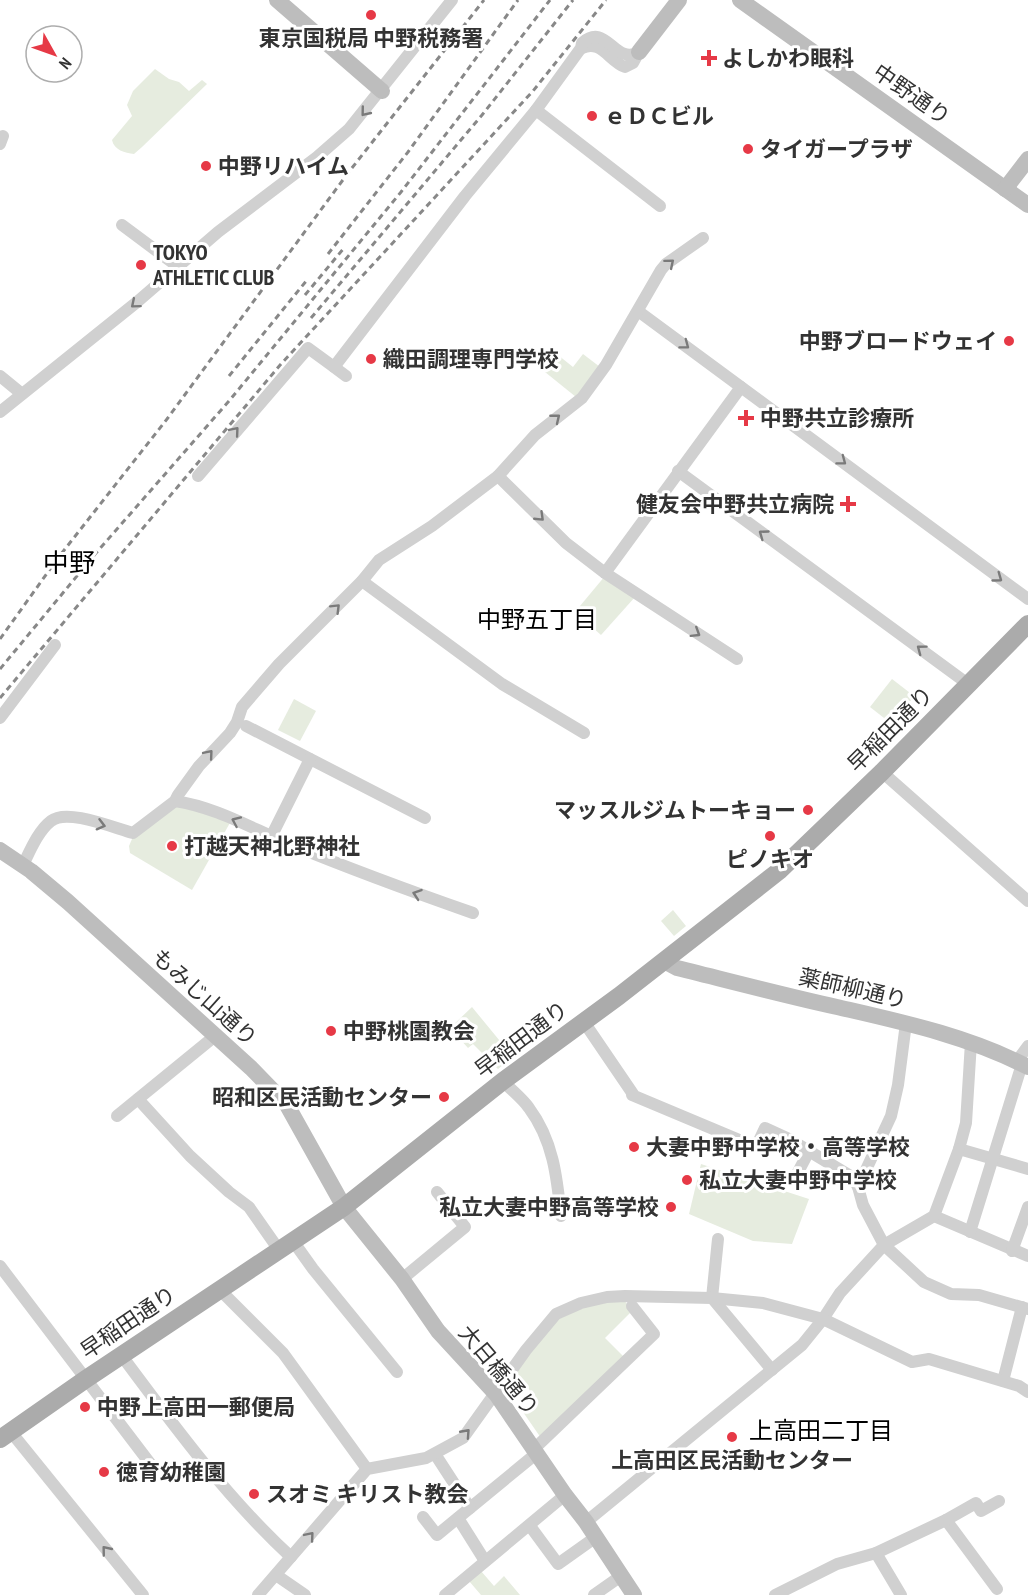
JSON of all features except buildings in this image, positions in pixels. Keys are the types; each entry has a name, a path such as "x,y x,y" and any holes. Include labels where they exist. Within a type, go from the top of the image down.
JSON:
{"main road":[{"name":"早稲田通り","path":"6,1436 86,1379 344,1207 503,1081 584,1022 779,871 882,772 1028,624"}],"street":[{"path":"277,0 382,91"},
{"path":"0,412 177,266 355,124 453,0"},
{"path":"334,367 465,196 536,110 586,40 598,38 605,40 625,56 633,55 639,52 679,0"},
{"name":"中野通り","path":"740,0 1028,205"},
{"path":"536,110 660,206"},
{"path":"1005,189 1028,159"},
{"path":"122,225 177,266"},
{"path":"22,865 44,828 56,817 70,816 133,833 175,801 199,766 230,733 237,722 242,706 279,664 362,581 379,560 432,526 498,476 535,435 582,398 606,365 666,264 703,238"},
{"path":"638,311 1028,599"},
{"path":"198,476 308,348 345,376"},
{"path":"0,376 22,394"},
{"path":"604,573 741,387"},
{"path":"678,471 968,684"},
{"path":"498,476 566,543 604,573 737,659"},
{"path":"362,581 502,684 584,733"},
{"path":"0,718 55,645"},
{"path":"246,726 425,818"},
{"path":"272,837 310,759"},
{"path":"882,772 1028,901"},
{"path":"175,801 215,812 393,885 473,913"},
{"name":"もみじ山通り","path":"0,850 68,902 267,1083 287,1105 344,1207"},
{"name":"薬師柳通り","path":"664,961 676,968 906,1023 992,1049 1022,1064"},
{"path":"584,1022 632,1095 756,1147 765,1128 809,1150 852,1177 858,1187 863,1205 884,1245 924,1282 951,1294 979,1295 1025,1308 1003,1382"},
{"path":"858,1187 891,1116 898,1085 906,1023"},
{"path":"117,1116 215,1036"},
{"path":"586,1522 802,1346 840,1293 884,1245 934,1216 959,1149 966,1123 971,1042"},
{"path":"970,1232 1028,1046"},
{"path":"503,1081 535,1116 551,1150 555,1163 561,1216"},
{"path":"138,1099 190,1156 249,1207 313,1269 397,1372"},
{"path":"959,1149 1028,1169"},
{"path":"796,1176 809,1150"},
{"path":"402,1279 465,1227 437,1192"},
{"name":"大日橋通り","path":"344,1207 402,1279 438,1331 496,1394 634,1595"},
{"path":"1012,1251 1028,1207"},
{"path":"934,1216 1028,1256"},
{"path":"718,1239 712,1298 772,1370"},
{"path":"0,1266 152,1466"},
{"path":"220,1290 283,1353 367,1469"},
{"path":"258,1595 367,1469 426,1458 463,1438 526,1350 556,1314 581,1303 607,1297 628,1301 712,1298 762,1304 823,1319 912,1362 929,1359 1019,1386 1028,1392"},
{"path":"423,1517 437,1535 535,1451 654,1334 628,1301"},
{"path":"122,1356 227,1490 270,1538 291,1557"},
{"path":"6,1436 143,1595"},
{"path":"435,1454 470,1508"},
{"path":"445,1595 565,1495"},
{"path":"775,1595 837,1564 876,1553 975,1503 981,1511 999,1501"},
{"path":"458,1518 485,1561"},
{"path":"945,1520 997,1589"},
{"path":"530,1526 558,1564 596,1537"},
{"path":"876,1553 901,1595"},
{"path":"276,1575 305,1595"},
{"path":"594,1595 621,1576"}],"shaded area":[{"path":"155,69 169,79 179,82 189,91 202,80 207,84 134,154 124,152 117,149 112,140 132,116 127,105 133,91"},
{"path":"583,354 600,367 576,397 545,372 558,355 573,367"},
{"path":"605,576 635,597 601,635 575,612"},
{"path":"892,679 914,696 893,725 870,707"},
{"path":"294,699 316,711 300,741 278,730"},
{"path":"176,803 231,821 192,890 130,853 129,846 132,839"},
{"path":"673,910 686,926 674,936 661,921"},
{"path":"472,1007 513,1057 498,1069 473,1044 468,1048 450,1028"},
{"path":"701,1164 809,1199 792,1244 753,1241 689,1214"},
{"path":"624,1300 632,1311 605,1338 624,1357 541,1438 523,1412 537,1400 516,1372 558,1317 592,1305"},
{"path":"481,1571 494,1586 504,1576 520,1595 481,1595 469,1581"}],"railway":[{"path":"0,639 58,558 167,419 348,173 484,0"},
{"path":"328,254 408,152 518,0"},
{"path":"0,669 96,553 229,401 401,192 550,0"},
{"path":"311,318 482,115 573,0"},
{"path":"0,698 281,364 533,91 606,0"},
{"path":"305,295 344,248"},
{"path":"229,376 307,280"}],"place":[{"name":"東京国税局 中野税務署","path":"371,15"},
{"name":"よしかわ眼科","path":"709,58"},
{"name":"ｅＤＣビル","path":"592,116"},
{"name":"タイガープラザ","path":"748,149"},
{"name":"中野リハイム","path":"206,166"},
{"name":"TOKYO ATHLETIC CLUB","path":"141,265"},
{"name":"中野ブロードウェイ","path":"1009,341"},
{"name":"織田調理専門学校","path":"371,359"},
{"name":"中野共立診療所","path":"746,418"},
{"name":"健友会中野共立病院","path":"848,504"},
{"name":"マッスルジムトーキョー","path":"808,810"},
{"name":"ピノキオ","path":"770,836"},
{"name":"打越天神北野神社","path":"172,846"},
{"name":"中野桃園教会","path":"331,1031"},
{"name":"昭和区民活動センター","path":"444,1097"},
{"name":"大妻中野中学校・高等学校","path":"634,1147"},
{"name":"私立大妻中野中学校","path":"687,1180"},
{"name":"私立大妻中野高等学校","path":"671,1207"},
{"name":"中野上高田一郵便局","path":"85,1407"},
{"name":"上高田区民活動センター","path":"732,1437"},
{"name":"徳育幼稚園","path":"104,1472"},
{"name":"スオミ キリスト教会","path":"254,1494"}],"district":[{"name":"中野","path":"69,563"},
{"name":"中野五丁目","path":"537,620"},
{"name":"上高田二丁目","path":"821,1431"}]}
